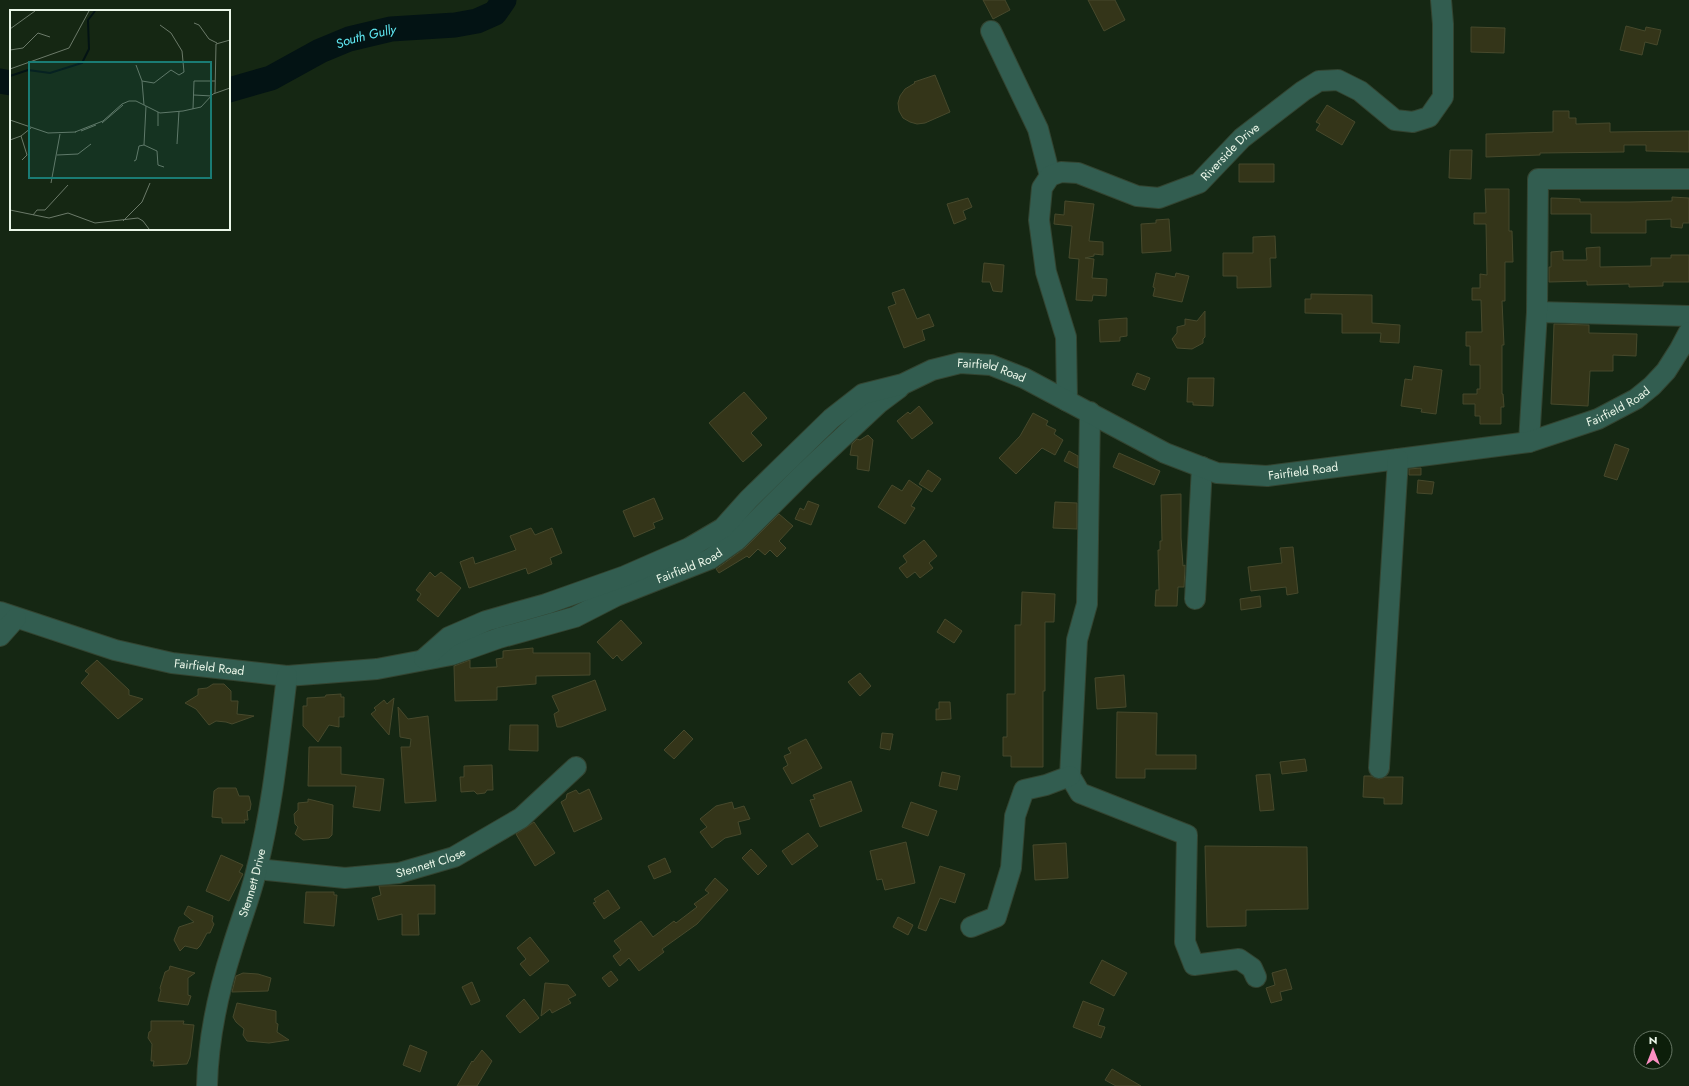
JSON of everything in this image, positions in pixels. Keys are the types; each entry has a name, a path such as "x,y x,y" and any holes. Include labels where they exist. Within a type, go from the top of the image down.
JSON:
{"street":[{"name":"Riverside Drive","path":"1050,176 1061,172 1078,173 1137,196 1159,198 1199,183 1242,138 1303,91 1319,82 1338,80 1360,91 1395,120 1413,122 1429,117 1443,97 1443,24 1441,0"},
{"path":"991,31 1038,129 1050,176 1042,188 1038,220 1046,272 1066,337 1067,401"},
{"path":"1529,442 1537,312 1538,179 1689,179"},
{"path":"1537,312 1689,316"},
{"name":"Fairfield Road","path":"8,615 115,650 172,663 287,676 377,669 424,659 448,637 486,621 546,604 624,576 689,548 723,528 792,456 831,419 863,394 903,384 932,370 960,363 991,365 1024,378 1165,453 1202,468 1217,473 1267,476 1529,442 1598,418 1636,399 1652,386 1666,371 1689,332"},
{"path":"1090,412 1087,604 1077,640 1070,776 1080,793 1187,835 1185,942 1194,965 1239,959 1252,968 1256,977"},
{"path":"1379,768 1398,459"},
{"path":"1195,599 1202,468"},
{"path":"0,636 8,615"},
{"name":"Stennett Drive","path":"207,1086 207,1066 215,1010 231,951 257,869 272,793 287,676"},
{"name":"Stennett Close","path":"257,869 345,878 399,874 454,857 522,818 576,767"},
{"path":"971,927 996,917 1011,868 1015,816 1024,790 1046,785 1070,776"}],"building":[{"path":"983,0 1005,0 1010,10 993,19"},
{"path":"1088,0 1115,0 1125,20 1104,31"},
{"path":"1626,26 1645,31 1646,27 1661,30 1657,45 1645,42 1642,55 1620,50"},
{"path":"1471,27 1505,28 1504,53 1471,52"},
{"path":"935,75 950,112 925,123 917,124 903,118 899,111 898,103 900,96 905,89 915,83 914,82"},
{"path":"1327,105 1355,122 1342,145 1316,130 1320,124 1316,122"},
{"path":"1553,111 1569,111 1569,118 1576,118 1576,124 1610,123 1610,132 1689,131 1689,152 1646,151 1646,145 1624,145 1624,152 1540,153 1540,155 1486,157 1486,134 1553,132"},
{"path":"1450,150 1472,150 1471,179 1449,178"},
{"path":"1239,164 1274,164 1274,182 1239,182"},
{"path":"1485,189 1509,189 1509,231 1512,231 1513,262 1505,262 1505,301 1502,301 1504,345 1502,345 1502,394 1504,407 1501,407 1501,424 1480,424 1480,416 1475,416 1475,404 1463,404 1463,394 1477,394 1477,389 1480,389 1480,365 1470,365 1470,346 1466,346 1466,332 1482,332 1481,300 1472,300 1472,288 1480,288 1480,274 1487,275 1486,224 1474,224 1474,213 1486,213"},
{"path":"1672,197 1689,198 1689,223 1683,223 1682,228 1671,227 1671,219 1646,220 1646,233 1591,233 1591,214 1551,214 1551,198 1580,199 1580,202 1630,202 1672,201"},
{"path":"968,198 972,207 963,211 966,219 954,224 947,204"},
{"path":"1065,201 1094,204 1089,241 1103,242 1103,255 1094,254 1094,256 1085,258 1094,259 1092,278 1107,279 1106,296 1093,295 1092,301 1076,300 1079,259 1069,258 1072,226 1054,224 1055,214 1064,215"},
{"path":"1169,219 1171,251 1142,253 1141,224 1156,223 1156,220"},
{"path":"1275,236 1276,258 1270,258 1271,287 1237,288 1237,276 1223,276 1223,253 1253,253 1253,237"},
{"path":"1600,247 1600,267 1651,266 1651,258 1671,258 1671,255 1689,255 1689,282 1663,282 1663,286 1629,287 1629,284 1587,285 1587,281 1549,282 1551,252 1563,251 1563,260 1587,260 1586,248"},
{"path":"984,263 1004,265 1002,292 993,291 990,282 982,282"},
{"path":"1156,273 1175,277 1176,273 1189,276 1182,302 1153,296"},
{"path":"904,289 917,319 929,314 934,326 922,330 925,340 904,348 888,307 896,304 892,293"},
{"path":"1311,294 1372,295 1372,323 1400,325 1399,343 1380,342 1381,333 1342,333 1342,314 1305,313 1305,299 1311,299"},
{"path":"1205,311 1205,337 1203,339 1203,343 1192,349 1177,348 1172,339 1177,333 1177,327 1185,325 1185,319 1197,321"},
{"path":"1127,318 1127,336 1120,337 1120,341 1100,342 1099,320"},
{"path":"1554,324 1589,325 1589,333 1637,334 1636,356 1613,355 1613,371 1590,371 1588,406 1551,404"},
{"path":"1414,366 1442,370 1436,414 1421,412 1422,409 1401,406 1405,379 1412,380"},
{"path":"1137,373 1150,378 1145,390 1132,385"},
{"path":"1188,378 1214,378 1213,406 1193,405 1193,402 1187,402"},
{"path":"744,392 767,418 751,433 762,445 743,462 709,423"},
{"path":"919,406 933,423 912,439 897,421 908,412 910,414"},
{"path":"1033,413 1048,421 1046,425 1056,430 1054,434 1063,440 1055,455 1042,448 1016,474 999,458 1020,436"},
{"path":"868,435 873,440 869,471 857,469 858,456 850,455 852,444 857,439 860,440"},
{"path":"1615,444 1629,449 1617,480 1604,476"},
{"path":"1069,451 1078,456 1078,468 1064,461"},
{"path":"1119,453 1160,471 1154,485 1113,467"},
{"path":"1421,468 1421,475 1409,475 1409,469"},
{"path":"928,470 941,479 932,492 919,484"},
{"path":"909,480 922,489 911,506 915,508 905,524 878,507 892,485 902,491"},
{"path":"1418,480 1434,482 1432,494 1417,493"},
{"path":"1181,494 1181,538 1183,566 1185,565 1184,587 1178,587 1177,606 1155,606 1156,590 1159,590 1158,550 1160,550 1160,541 1162,541 1161,495"},
{"path":"654,498 663,519 653,523 655,528 634,537 623,511"},
{"path":"808,501 819,505 811,525 795,519 800,508 804,510"},
{"path":"1055,502 1077,503 1077,529 1053,528"},
{"path":"779,514 793,526 779,541 786,548 777,557 770,550 765,555 758,549 749,558 747,556 719,573 716,569 745,548"},
{"path":"531,528 535,535 552,528 562,553 550,558 552,564 528,574 526,568 469,588 460,562 473,557 475,564 516,550 510,536"},
{"path":"924,540 937,556 929,563 933,568 920,578 915,572 907,578 899,568 907,562 903,556"},
{"path":"1293,547 1298,593 1287,595 1286,587 1251,591 1248,567 1282,563 1280,548"},
{"path":"430,572 435,577 441,572 461,588 438,617 417,600 421,594 416,590"},
{"path":"1022,592 1055,594 1054,622 1045,622 1043,767 1011,767 1011,756 1003,756 1003,737 1007,737 1007,694 1015,694 1015,625 1021,625"},
{"path":"1260,596 1261,607 1241,610 1240,599"},
{"path":"945,619 962,631 954,643 937,632"},
{"path":"621,620 642,643 622,661 617,655 613,659 597,642"},
{"path":"533,648 533,653 590,653 590,675 536,676 536,684 497,687 497,700 455,701 454,666 470,660 470,668 497,667 496,659 503,658 503,651"},
{"path":"97,660 129,690 129,695 143,699 118,719 81,683 89,674 85,671"},
{"path":"860,673 871,686 860,696 848,682"},
{"path":"1124,675 1126,707 1097,709 1095,678"},
{"path":"595,680 606,710 561,727 557,727 554,714 559,711 552,696"},
{"path":"213,684 224,684 231,691 231,701 238,701 237,714 254,716 232,724 216,721 209,725 196,709 185,703 198,695 198,689 207,688"},
{"path":"341,694 341,697 344,697 344,717 339,717 339,727 329,725 318,742 303,726 303,706 307,706 307,698"},
{"path":"394,698 389,735 371,714 376,710 374,708 384,700 387,704"},
{"path":"939,702 950,702 951,719 936,720 936,709 939,709"},
{"path":"398,707 408,719 428,716 436,801 405,803 401,747 410,747 411,739 400,737"},
{"path":"1117,712 1157,713 1156,755 1196,755 1196,769 1145,769 1145,778 1116,778"},
{"path":"510,725 538,725 538,751 509,750"},
{"path":"684,730 693,739 674,759 664,750"},
{"path":"882,733 893,734 890,750 880,748"},
{"path":"806,739 822,768 792,784 783,768 788,765 784,756 791,753 788,748"},
{"path":"309,747 341,747 341,774 384,779 380,811 353,807 356,786 308,786"},
{"path":"1305,759 1307,771 1282,774 1280,762"},
{"path":"492,765 493,790 487,790 485,793 477,794 474,791 461,792 460,777 464,777 464,766"},
{"path":"942,772 960,776 957,790 939,786"},
{"path":"1270,774 1274,810 1260,811 1256,775"},
{"path":"1364,776 1371,776 1379,779 1386,777 1403,777 1402,804 1384,804 1384,798 1363,797"},
{"path":"851,781 862,811 820,827 810,800 815,799 813,795"},
{"path":"218,788 236,788 239,796 249,796 251,804 250,810 247,811 248,820 244,820 245,823 222,823 222,818 212,817 214,791"},
{"path":"589,789 602,819 574,832 561,802 566,799 567,794 576,790 579,794"},
{"path":"308,799 333,805 332,835 329,838 303,840 295,834 298,827 295,824 294,814 298,810 298,803 308,802"},
{"path":"732,802 734,809 744,806 750,819 738,822 741,834 725,838 712,848 700,832 707,827 700,819 716,806"},
{"path":"911,802 937,811 928,836 902,827"},
{"path":"534,822 555,853 535,866 516,834"},
{"path":"808,833 818,846 792,865 782,851"},
{"path":"906,842 915,883 885,890 882,879 877,880 870,851"},
{"path":"1066,843 1068,878 1035,880 1033,845"},
{"path":"1205,846 1307,847 1308,909 1246,910 1246,926 1207,927"},
{"path":"751,849 767,866 758,875 742,858"},
{"path":"221,855 243,865 239,872 243,874 229,901 206,891"},
{"path":"665,858 671,872 654,879 648,866"},
{"path":"940,866 965,874 955,903 940,898 926,931 918,928"},
{"path":"715,878 728,890 697,924 662,949 664,952 639,971 629,958 620,966 613,956 621,950 614,941 641,921 653,937 674,921 676,923 697,907 694,904 709,893 705,890"},
{"path":"435,885 435,914 418,914 419,935 402,935 402,914 378,920 372,898 381,895 379,886"},
{"path":"608,890 620,908 604,919 593,903 596,902 594,899"},
{"path":"306,892 334,892 334,895 337,895 334,926 304,923"},
{"path":"188,906 213,916 212,921 214,924 210,933 207,933 197,949 185,946 180,951 174,940 179,927 194,922 184,914"},
{"path":"898,917 913,925 908,935 893,927"},
{"path":"530,937 549,961 530,976 520,964 526,959 517,948"},
{"path":"1102,960 1127,973 1114,996 1090,983"},
{"path":"170,966 195,973 188,978 188,995 191,996 188,1005 158,1001 165,972 169,970"},
{"path":"1286,969 1292,989 1280,992 1282,1000 1271,1003 1266,988 1275,985 1272,973"},
{"path":"611,971 618,980 609,987 602,978"},
{"path":"243,973 258,974 271,978 268,991 232,992 236,976"},
{"path":"472,982 480,1001 471,1005 462,987"},
{"path":"545,983 568,985 576,995 568,999 571,1003 552,1013 550,1009 541,1016"},
{"path":"524,999 539,1018 520,1033 506,1016"},
{"path":"1083,1001 1104,1009 1098,1025 1105,1027 1101,1038 1073,1027"},
{"path":"237,1003 276,1011 276,1023 278,1024 277,1032 289,1040 269,1043 247,1041 243,1035 244,1029 233,1017"},
{"path":"151,1021 184,1021 183,1024 194,1025 190,1057 187,1064 153,1066 154,1061 151,1061 152,1044 148,1038 149,1032 151,1031"},
{"path":"410,1045 427,1052 420,1072 403,1065"},
{"path":"482,1050 492,1061 477,1086 457,1086 472,1061 473,1062"},
{"path":"1112,1069 1141,1086 1116,1086 1105,1080"}],"waterway":[{"name":"South Gully","path":"230,90 271,78 320,51 349,39 391,29 455,25 477,21 495,13 504,0"},
{"name":"South Gully","path":"0,81 10,83"}]}
